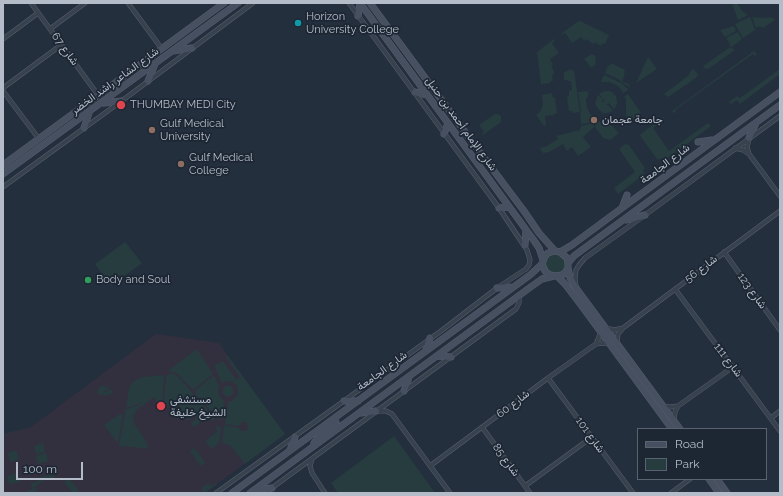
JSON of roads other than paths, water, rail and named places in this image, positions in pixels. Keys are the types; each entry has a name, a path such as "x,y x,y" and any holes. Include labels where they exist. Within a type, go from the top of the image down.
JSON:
{"street":[{"name":"شارع 67","path":"31,3 98,95"},
{"path":"50,29 85,3"},
{"path":"128,3 162,49"},
{"name":"شارع الشاعر راشد الخضر","path":"3,165 224,3"},
{"name":"شارع الشاعر راشد الخضر","path":"3,174 238,3"},
{"path":"3,187 122,101 253,3"},
{"path":"216,493 295,437 497,288 526,269 529,265 529,254 525,245 349,3"},
{"name":"شارع الإمام أحمد بن حنبل","path":"370,3 539,233 546,242 558,251"},
{"path":"358,16 360,4"},
{"name":"شارع الإمام أحمد بن حنبل","path":"360,4 526,230 538,248 543,262"},
{"path":"3,39 38,13"},
{"path":"3,88 61,45"},
{"path":"172,52 192,48"},
{"path":"148,81 155,64"},
{"path":"3,91 39,139"},
{"path":"415,92 427,95"},
{"name":"شارع الجامعة","path":"558,251 572,245 780,92"},
{"path":"102,103 122,101"},
{"name":"شارع الجامعة","path":"568,266 578,253 780,105"},
{"path":"745,108 745,117"},
{"path":"84,128 89,112"},
{"path":"576,288 575,274 582,261 780,116"},
{"path":"749,154 747,147 749,138 757,122"},
{"path":"444,134 448,123"},
{"path":"698,142 714,140"},
{"path":"735,148 743,150 749,154 780,196"},
{"path":"622,208 627,194"},
{"path":"499,208 509,207"},
{"name":"شارع 56","path":"623,328 780,210"},
{"path":"622,221 645,215"},
{"path":"525,245 526,230"},
{"path":"568,266 565,273 562,275 550,276 545,271 543,262 548,253 558,251 567,258 570,278 610,344 671,428"},
{"name":"شارع 123","path":"724,252 780,330"},
{"name":"شارع الجامعة","path":"232,493 514,287 534,272 543,262"},
{"path":"555,276 565,284 602,329 617,343 679,428"},
{"name":"شارع الجامعة","path":"252,492 537,282 555,276"},
{"path":"497,288 514,287"},
{"name":"شارع 111","path":"675,289 780,431"},
{"path":"265,493 516,309 519,303 519,296"},
{"path":"602,329 614,330 623,328"},
{"path":"617,343 618,334 623,328"},
{"path":"596,344 602,329"},
{"path":"426,351 430,338"},
{"path":"596,344 610,344"},
{"name":"شارع 60","path":"430,466 596,344"},
{"path":"437,356 451,357"},
{"path":"674,421 675,412 678,406 733,367"},
{"path":"404,391 409,377"},
{"name":"شارع 101","path":"548,378 632,493"},
{"path":"344,401 358,401"},
{"path":"392,401 392,414"},
{"path":"663,406 678,406"},
{"path":"359,413 386,411 392,414 450,493"},
{"path":"771,418 780,411"},
{"path":"313,447 317,438 335,424 336,422 334,418"},
{"name":"شارع 85","path":"482,427 530,493"},
{"path":"290,451 295,437"},
{"path":"525,486 592,437"},
{"path":"312,459 310,466 312,473 325,493"},
{"path":"671,493 689,480"},
{"path":"710,480 719,493"},
{"path":"718,480 727,493"},
{"path":"252,492 272,488"}],"place":[{"name":"Horizon University College","path":"298,23"},
{"name":"THUMBAY MEDI City","path":"121,105"},
{"name":"جامعة عجمان","path":"594,120"},
{"name":"Gulf Medical University","path":"152,130"},
{"name":"Gulf Medical College","path":"181,164"},
{"name":"Body and Soul","path":"88,280"},
{"name":"مستشفى الشيخ خليفة","path":"161,406"}]}
